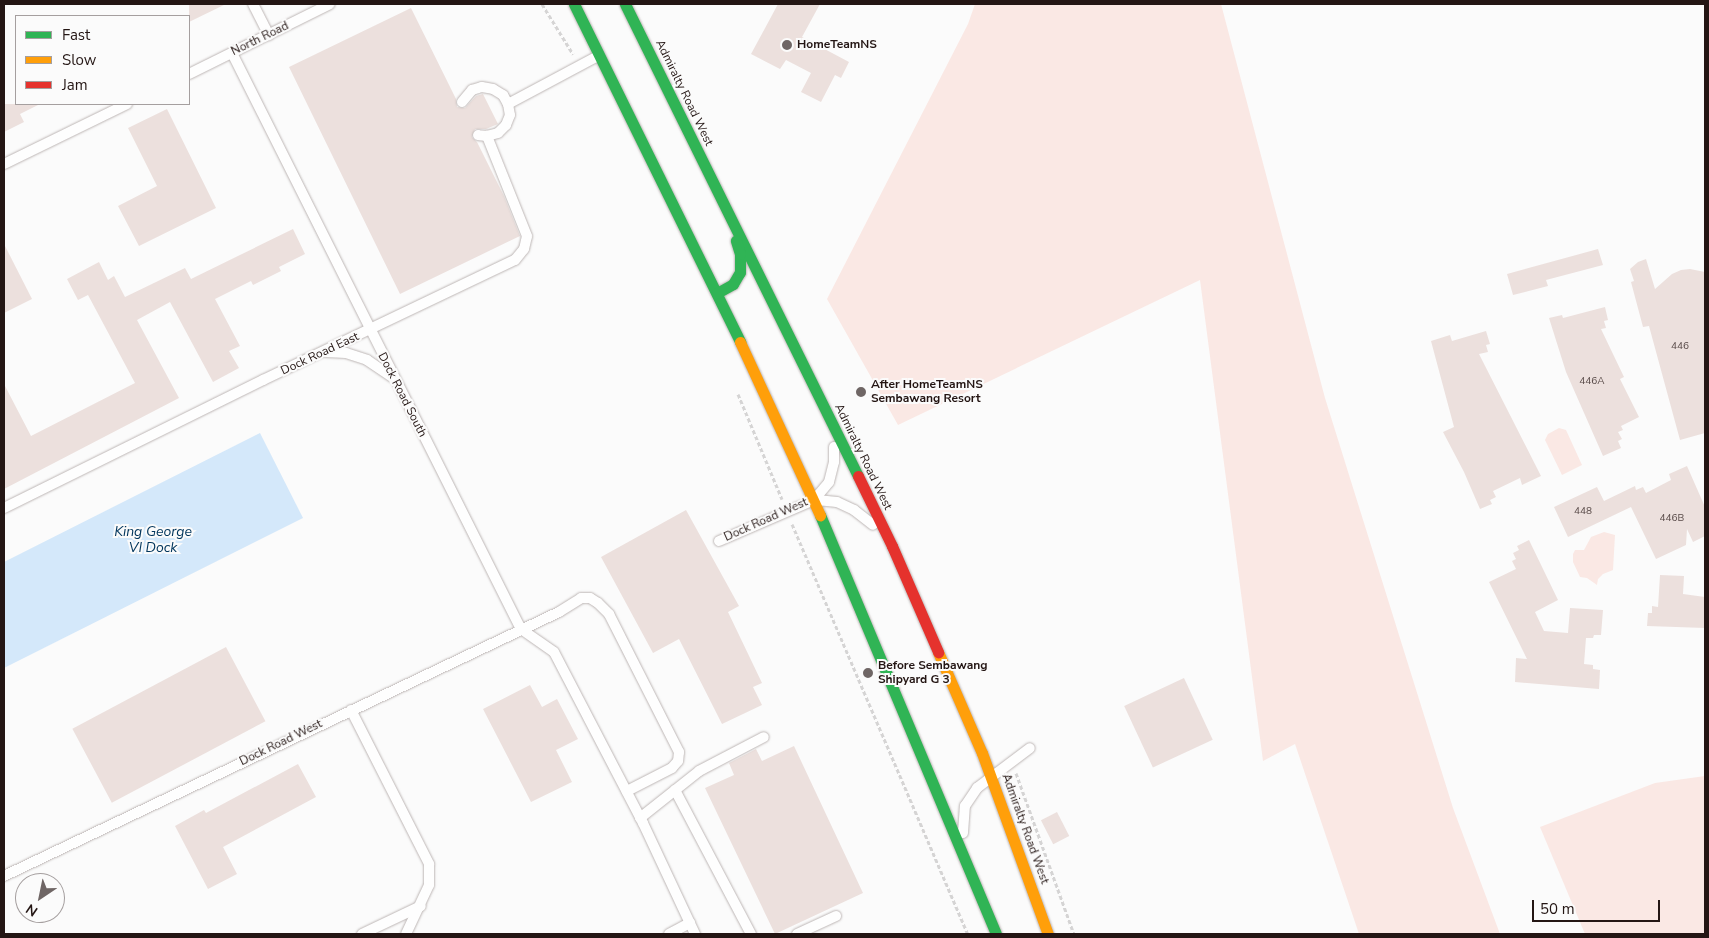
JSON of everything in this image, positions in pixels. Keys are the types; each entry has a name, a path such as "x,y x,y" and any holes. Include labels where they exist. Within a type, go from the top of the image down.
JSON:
{"main road":[{"path":"574,4 717,293 814,500 996,934"},
{"name":"Admiralty Road West","path":"625,4 892,546 991,777 1048,934"},
{"path":"717,293 733,284 740,272 740,254 729,215"}],"lane":[{"path":"253,4 269,35"},
{"name":"North Road","path":"190,74 330,4"},
{"name":"Dock Road South","path":"232,53 370,331 521,628"},
{"path":"462,102 472,90 482,87 493,88 503,94 508,104 599,56"},
{"name":"Dock Road East","path":"4,508 515,260 524,249 527,236 483,136 498,133 506,125 510,115 508,104"},
{"path":"4,164 125,105"},
{"path":"324,352 346,353 367,360 395,380"},
{"name":"Dock Road West","path":"814,500 829,482 834,462 832,424"},
{"name":"Dock Road West","path":"719,541 814,500 837,502 854,510 892,546"},
{"name":"Dock Road West","path":"4,876 521,628 559,612 581,598 590,598 609,614 679,752 678,762 672,768 627,791"},
{"path":"521,628 554,652 627,791 695,934"},
{"path":"351,710 429,864 429,885 406,934"},
{"path":"640,818 699,771 764,737"},
{"path":"968,864 963,829 965,806 977,788 1030,748"},
{"path":"675,790 751,934"},
{"path":"362,934 420,906"},
{"path":"798,934 836,916"},
{"path":"669,934 690,923"}],"path":[{"path":"542,4 580,66"},
{"path":"737,392 968,934"}],"shaded area":[{"path":"975,4 1221,4 1325,398 1453,808 1500,934 1359,934 1295,744 1263,761 1200,280 898,425 827,299 968,24"},
{"path":"1559,428 1566,430 1582,465 1562,475 1545,440 1548,434"},
{"path":"1604,532 1615,535 1613,570 1603,574 1598,579 1597,585 1587,578 1580,577 1573,562 1573,554 1575,550 1584,550 1591,537"},
{"path":"1705,776 1705,934 1585,934 1540,827 1655,783"}],"water":[{"name":"King George VI Dock","path":"260,433 303,518 4,668 4,562"}],"building":[{"path":"189,4 226,4 190,22"},
{"name":"HomeTeamNS","path":"778,4 820,4 802,37 849,62 841,78 835,75 821,102 801,92 811,73 786,60 780,69 751,54"},
{"path":"411,8 456,99 457,107 465,108 476,96 483,94 498,124 486,129 475,129 472,137 477,142 504,196 520,236 400,294 289,67"},
{"path":"4,104 38,105 20,114 24,122 4,132"},
{"path":"167,109 216,208 139,246 118,206 157,186 128,128"},
{"path":"293,229 305,254 279,267 281,271 253,285 251,281 215,299 240,346 229,351 239,368 213,382 170,302 137,320 179,398 4,489 4,384 31,436 135,383 88,295 78,300 67,279 99,262 108,280 114,276 125,297 185,268 191,279"},
{"path":"4,244 32,299 4,313"},
{"path":"1598,249 1603,265 1546,280 1548,286 1513,295 1507,274"},
{"path":"1646,259 1655,289 1672,274 1681,270 1690,269 1705,272 1705,433 1680,440 1649,326 1643,327 1631,282 1634,281 1630,269 1638,262"},
{"path":"1605,307 1608,320 1604,321 1606,328 1601,329 1624,377 1620,379 1639,417 1621,426 1623,430 1618,432 1622,439 1618,441 1621,448 1603,456 1566,372 1549,318 1562,315 1563,318"},
{"path":"1486,331 1490,344 1486,345 1488,352 1479,354 1541,476 1522,485 1520,478 1493,491 1496,497 1490,500 1492,504 1480,509 1464,472 1443,432 1454,427 1431,341 1450,335 1452,341"},
{"path":"1687,466 1705,507 1705,536 1693,542 1687,529 1686,545 1656,559 1631,507 1568,537 1554,507 1597,487 1604,501 1635,486 1636,490 1643,487 1646,493 1671,480 1669,474"},
{"path":"686,510 739,606 728,612 762,683 753,687 762,705 722,724 679,639 653,653 601,557"},
{"path":"1529,540 1558,600 1535,612 1544,631 1568,633 1570,608 1603,610 1601,635 1586,638 1584,664 1593,665 1593,669 1600,670 1599,689 1515,682 1516,658 1527,659 1489,582 1516,569 1512,561 1516,559 1513,553 1519,550 1517,546"},
{"path":"1660,575 1684,576 1683,594 1705,597 1705,628 1647,626 1648,613 1652,613 1652,606 1658,607"},
{"path":"226,647 265,721 112,803 72,729"},
{"path":"1184,678 1213,740 1153,768 1124,706"},
{"path":"530,685 542,707 557,699 578,739 556,750 572,782 531,802 483,709"},
{"path":"794,746 863,893 775,934 705,788 734,775 729,763 756,749 762,761"},
{"path":"298,764 316,797 223,847 237,874 208,889 175,826 204,810 206,813"},
{"path":"1057,812 1069,836 1053,844 1041,820"}],"traffic: fast":[{"path":"574,4 740,342"},
{"path":"625,4 858,476"},
{"path":"717,293 733,284 740,272 740,254 736,241"},
{"path":"820,515 996,934"}],"traffic: slow":[{"path":"740,342 820,515"},
{"path":"938,652 982,753 1048,934"}],"traffic: jam":[{"path":"858,476 892,546 938,652"}],"place":[{"name":"HomeTeamNS","path":"787,45"},
{"name":"After HomeTeamNS Sembawang Resort","path":"861,392"},
{"name":"Before Sembawang Shipyard G 3","path":"868,673"}]}
